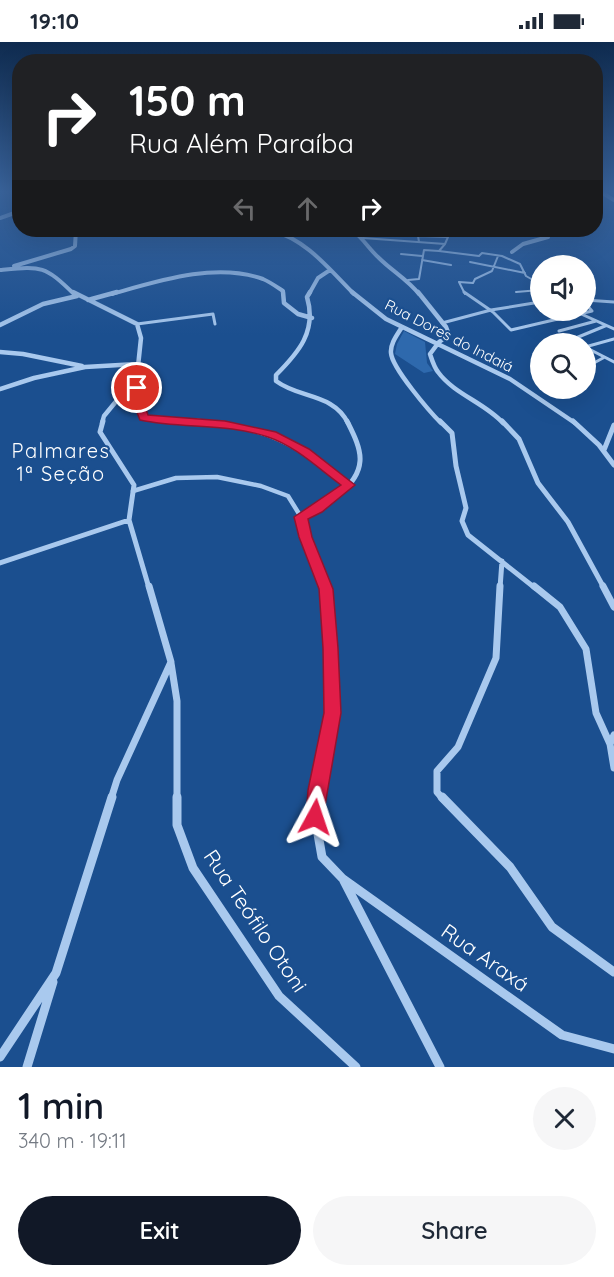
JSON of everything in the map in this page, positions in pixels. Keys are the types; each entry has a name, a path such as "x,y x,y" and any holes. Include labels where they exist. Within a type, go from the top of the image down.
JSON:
{"street":[{"path":"0,270 71,249 75,246 75,240"},
{"name":"Rua Dores do Indaiá","path":"298,240 369,308 524,388 564,414 604,450 614,465"},
{"path":"364,240 378,258 408,280 442,323 449,335 438,342 430,354 438,372 456,388 493,412 519,439 538,483 568,522 614,607"},
{"path":"512,252 523,244 538,240"},
{"path":"0,270 28,267 50,271 77,296 137,324 141,338 137,364 137,400 144,417 225,425 272,435 305,452 349,485"},
{"path":"330,270 318,278 307,297 312,318 290,361 276,375 276,381 284,388 326,400 343,411 357,443 360,464 349,485 317,509 301,517 306,537 326,589 330,648 332,713 317,790 315,817 322,857 343,879 440,1067"},
{"path":"88,300 186,274 241,275 276,284 283,291 284,303 288,308 312,318"},
{"path":"0,325 43,304 77,296"},
{"path":"402,327 393,342 391,353 394,363 430,412 452,434 456,466 466,508 462,521 468,535 560,607 586,649 596,713 610,744 614,768"},
{"path":"0,352 85,366"},
{"path":"0,389 85,366 137,364"},
{"path":"0,564 129,520 134,484 100,432 104,416 137,376"},
{"path":"604,450 614,425"},
{"name":"Rua Teófilo Otoni","path":"129,520 171,662 177,701 177,825 193,868 279,996 356,1067"},
{"path":"502,561 496,658 458,747 437,771 438,792 510,867 552,927 614,972"},
{"path":"27,1067 117,780 171,662"},
{"path":"610,744 614,735"},
{"name":"Rua Araxá","path":"343,879 562,1035 614,1049"},
{"path":"0,1057 56,973"}],"lane":[{"path":"403,240 445,244"},
{"path":"439,251 447,240"},
{"path":"461,254 464,246"},
{"path":"408,280 419,279 424,250 500,256 520,264 526,276 530,278"},
{"path":"512,252 500,256 492,271 475,279 473,283 459,282 461,290 474,302 491,310 511,330 547,321"},
{"path":"401,254 422,256"},
{"path":"422,260 451,265"},
{"path":"470,262 525,273"},
{"path":"516,292 530,291"},
{"path":"596,302 614,302"},
{"path":"442,323 491,310 530,304"},
{"path":"137,324 213,314 215,324"},
{"path":"559,331 596,321 614,329"},
{"path":"588,333 605,326"},
{"path":"596,344 614,339"},
{"path":"596,354 614,362"},
{"path":"596,362 603,358"},
{"path":"133,491 176,477 217,477 261,486 288,496 301,517"}],"shaded area":[{"path":"404,331 425,342 427,363 433,371 424,373 395,354"}],"district":[{"name":"Palmares 1ª Seção","path":"61,462"}],"route":[{"path":"137,388 137,400 144,417 225,425 272,435 305,452 349,485 317,509 301,517 306,537 326,589 330,648 332,713 317,790 315,817"}]}
